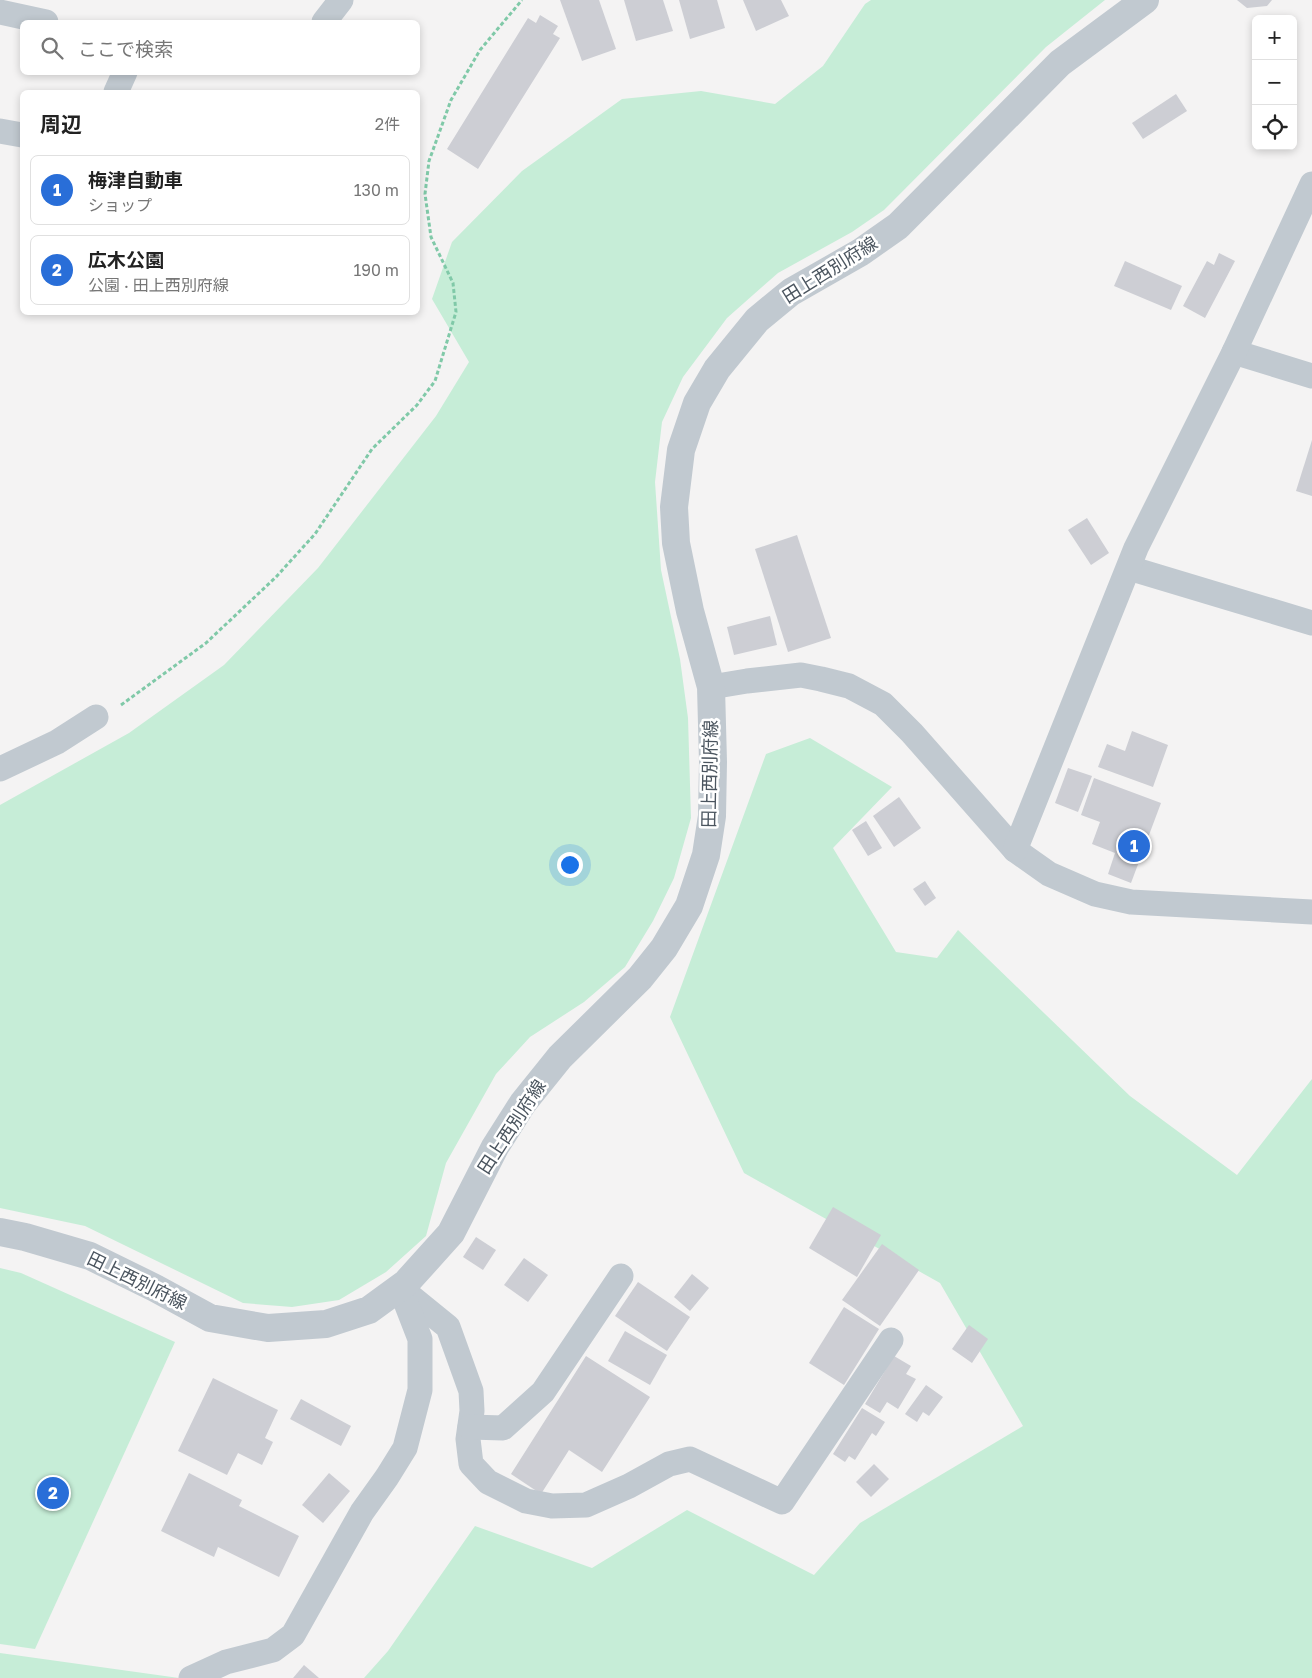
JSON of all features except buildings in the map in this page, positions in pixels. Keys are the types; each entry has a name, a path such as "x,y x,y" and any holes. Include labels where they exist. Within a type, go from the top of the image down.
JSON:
{"street":[{"path":"326,20 341,0"},
{"name":"田上西別府線","path":"0,1232 25,1237 90,1256 210,1318 268,1328 326,1324 369,1310 406,1283 451,1233 495,1147 523,1103 560,1057 640,978 664,948 689,906 706,855 712,816 711,687 690,611 676,544 674,508 680,450 697,402 718,369 758,320 791,292 861,252 898,226 1060,63 1145,0"},
{"path":"0,12 37,20"},
{"path":"117,90 123,75"},
{"path":"0,131 20,135"},
{"path":"1016,850 1136,548 1234,352 1312,184"},
{"path":"1234,352 1312,376"},
{"path":"1129,568 1312,623"},
{"path":"711,687 747,681 801,676 821,678 849,686 883,704 912,733 1016,850 1049,874 1095,894 1131,902 1312,912"},
{"path":"0,769 57,742 96,717"},
{"path":"470,1427 504,1428 543,1392 621,1276"},
{"path":"400,1288 448,1327 471,1391 468,1439 472,1464 488,1482 526,1501 552,1506 586,1505 629,1486 669,1464 690,1459 782,1502 891,1340"},
{"path":"191,1678 226,1662 273,1650 293,1635 362,1512 405,1448 420,1390 420,1338 400,1288"}],"path":[{"path":"96,717 118,707 206,643 276,577 315,534 372,450 417,405 435,381 456,312 453,282 431,237 425,194 429,161 451,100 480,50 522,0"}],"green space":[{"path":"871,0 1105,0 1046,47 884,210 852,232 778,273 727,318 683,377 662,422 655,482 661,570 680,659 688,718 691,818 674,878 653,921 625,967 584,1002 530,1037 496,1074 446,1163 426,1236 386,1272 339,1300 292,1307 243,1303 85,1226 0,1208 0,805 129,733 224,665 318,568 436,416 469,362 432,299 452,242 522,171 622,99 701,91 775,104 823,66 865,4"},
{"path":"810,738 892,787 833,848 896,952 937,958 958,930 1130,1096 1237,1175 1312,1079 1312,1678 364,1678 388,1651 475,1526 592,1568 687,1510 814,1575 860,1523 1023,1426 940,1283 744,1173 670,1017 766,754"},
{"path":"0,1268 21,1273 175,1342 35,1649 0,1644"},
{"path":"0,1653 179,1678 0,1678"}],"place":[{"name":"梅津自動車","path":"1134,846"},
{"name":"広木公園","path":"53,1493"}]}
